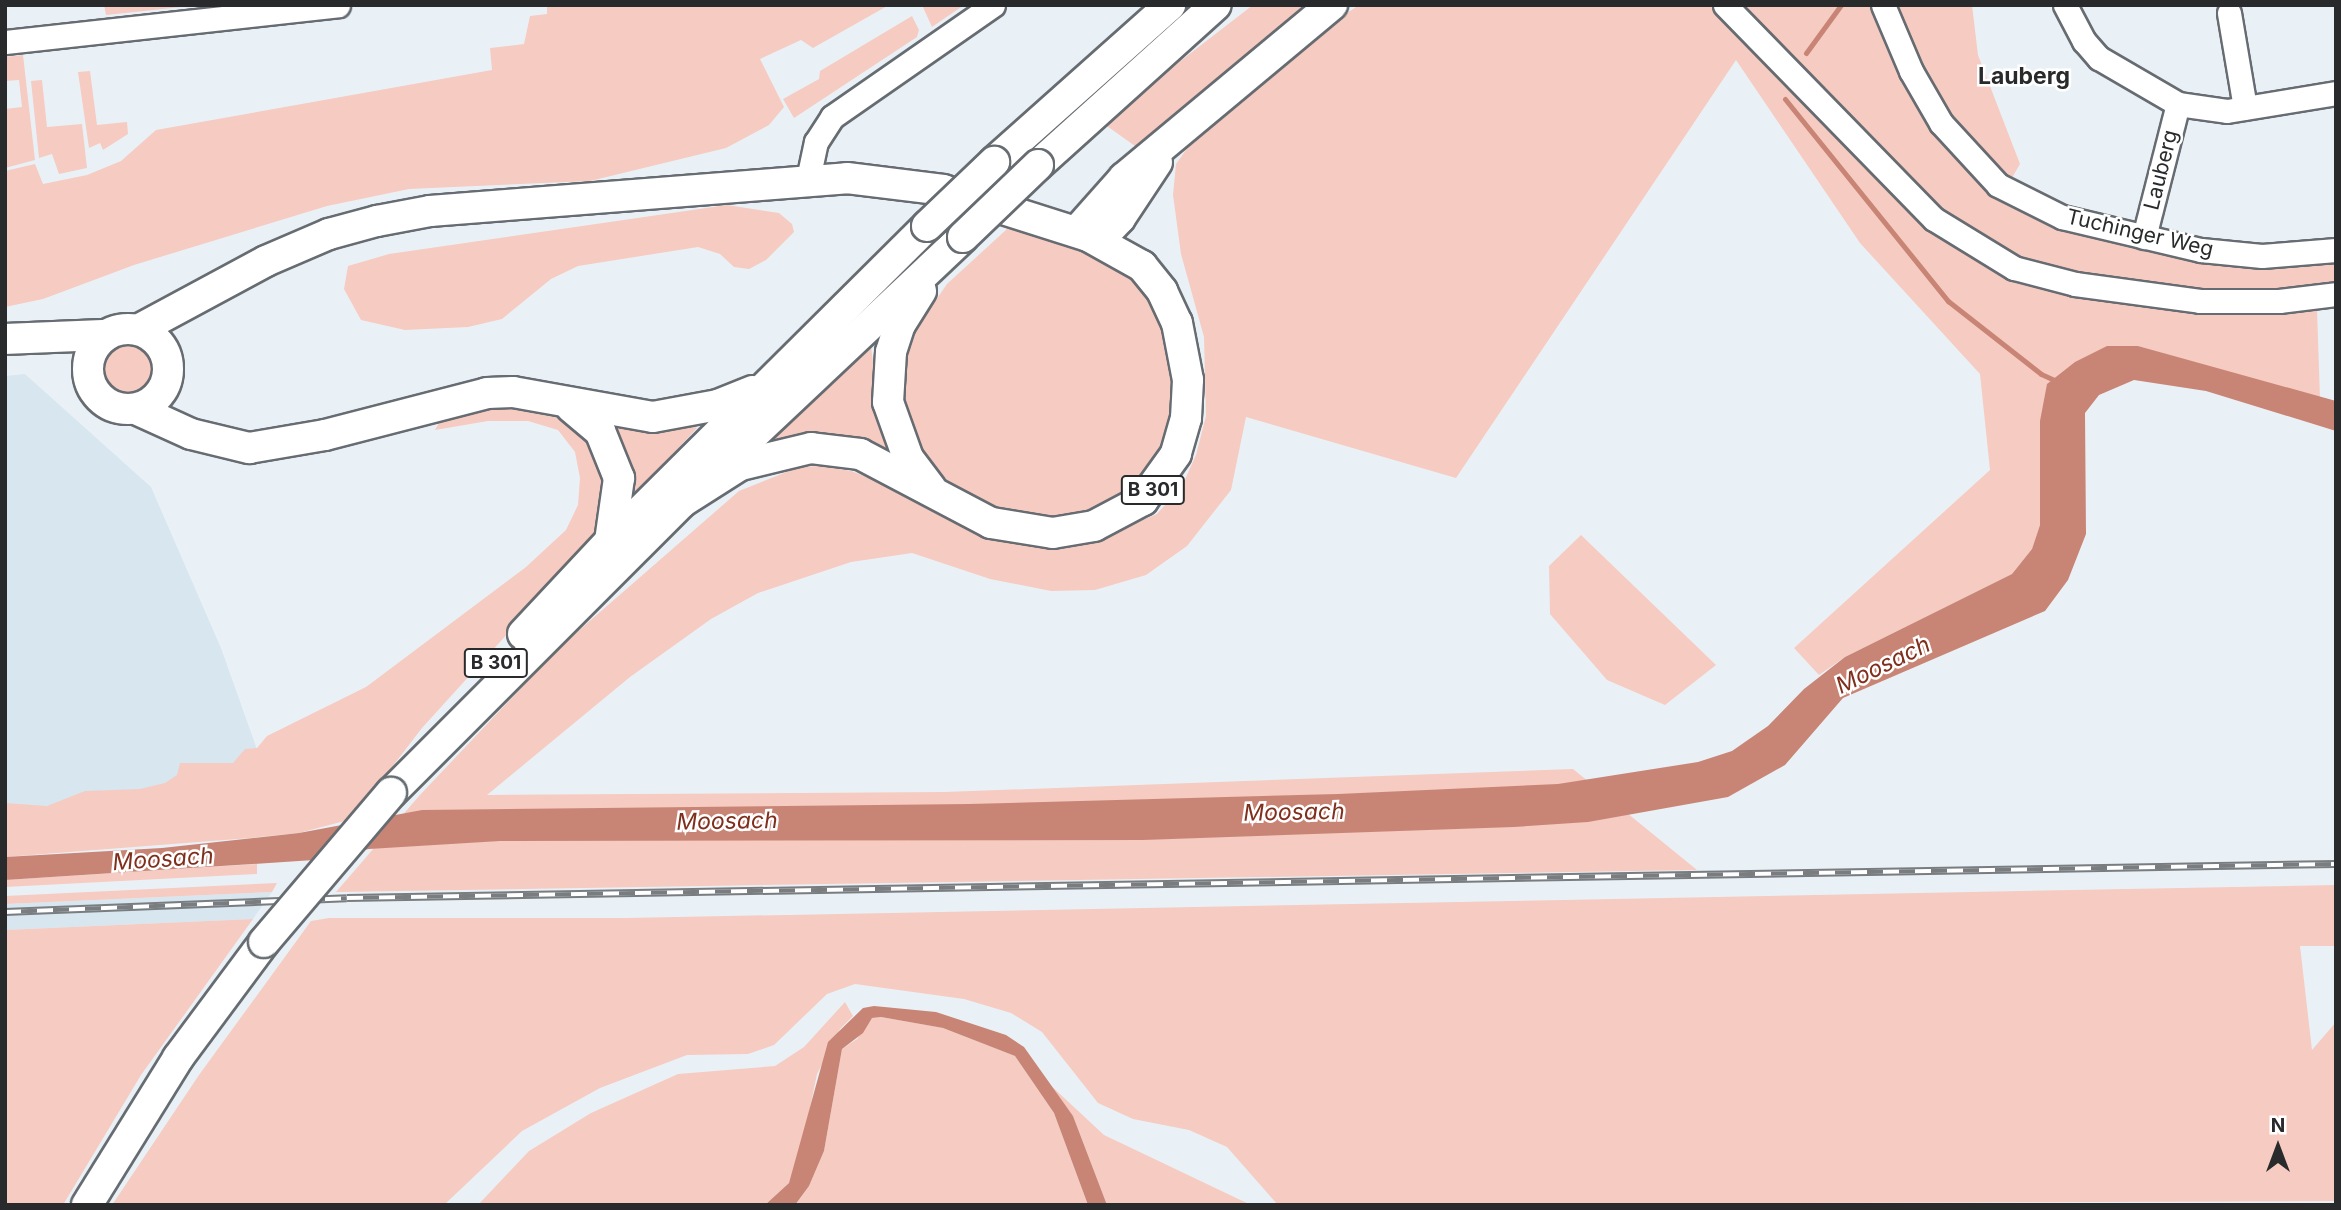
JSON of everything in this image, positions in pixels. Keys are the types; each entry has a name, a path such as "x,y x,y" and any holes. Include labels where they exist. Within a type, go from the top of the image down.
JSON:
{"main road":[{"name":"B 301","path":"87,1205 178,1058 264,942 498,662 610,541 927,226 994,162 1170,5"},
{"name":"B 301","path":"391,793 682,502 1038,165 1216,5"},
{"path":"1088,236 1111,190 1169,145 1332,7"},
{"path":"1088,236 1134,198 1169,145"},
{"name":"B 301","path":"138,330 266,261 330,234 430,211 808,179 919,184 1088,236 1142,267"},
{"name":"B 301","path":"682,502 740,464 811,448 860,454 931,488 991,523 1053,533 1108,520 1155,488 1181,437 1187,364 1171,309 1142,267 1135,248 1134,198"},
{"name":"B 301","path":"931,488 896,432 888,402 888,376 900,324 938,260"},
{"name":"B 301","path":"166,371 191,319 223,286"},
{"path":"13,340 106,335 138,330 156,340 166,371 207,439"},
{"path":"106,335 93,349 88,368 98,397 116,408 136,409 154,401 166,371"},
{"path":"13,340 88,368"},
{"name":"B 301","path":"136,409 207,439 250,449 280,446 487,393 513,392 622,415 679,416 765,385"},
{"name":"B 301","path":"565,402 600,431 611,450 619,478 610,541"}],"street":[{"path":"5,42 338,5"},
{"path":"808,179 816,142 832,117 993,5"},
{"path":"1726,5 1784,61 1911,198 1988,255 2014,268 2075,284 2242,302 2336,294"},
{"name":"Tuchinger Weg","path":"1883,5 1911,71 1941,123 1998,185 2062,216 2201,250 2262,256 2336,250"},
{"name":"Lauberg","path":"2065,5 2084,41 2099,58 2178,104 2213,111 2336,93"},
{"path":"2229,13 2245,108"},
{"name":"Lauberg","path":"2144,237 2178,104"}],"shaded area":[{"path":"104,5 200,5 106,15"},
{"path":"889,5 813,48 801,40 760,59 784,107 769,125 726,148 590,181 409,189 327,206 134,265 43,299 5,307 5,171 35,164 43,184 87,175 121,161 156,130 492,70 490,48 524,44 530,16 547,14 547,7"},
{"path":"922,5 964,5 932,27"},
{"path":"1253,5 1312,5 1144,147 1135,146 1107,126 1161,76"},
{"path":"1359,5 1714,5 1750,34 1983,258 2232,310 2317,309 2320,399 2138,346 2040,421 2040,525 2032,549 2012,574 1845,657 1819,675 1794,648 1990,470 1980,374 1860,243 1736,60 1456,478 1246,417 1231,490 1187,546 1146,575 1095,590 1051,591 990,579 912,553 851,562 758,593 711,619 630,677 487,795 945,792 1573,769 1697,870 336,892 419,796 561,646 739,491 799,467 821,466 851,471 933,502 1097,539 1157,514 1182,486 1196,455 1206,416 1204,337 1181,254 1173,195 1176,164 1201,129 1293,50"},
{"path":"1742,5 1972,5 1978,55 2020,164 2002,195 2062,225 2336,258 2336,289 2198,296 2014,264 1954,229"},
{"path":"912,16 919,30 917,37 794,118 783,99 819,79 820,71"},
{"path":"23,55 35,160 5,168 5,109 22,107 19,80 5,81 5,57"},
{"path":"90,71 97,125 127,122 128,134 103,150 100,143 89,148 78,72"},
{"path":"42,80 47,127 82,124 87,168 59,174 52,154 39,158 31,81"},
{"path":"727,205 779,213 792,224 794,232 766,260 749,269 734,267 720,254 698,247 578,266 551,279 502,319 468,327 405,330 361,320 344,289 348,266 389,254"},
{"path":"1007,229 1061,238 1134,275 1155,301 1168,330 1178,383 1164,465 1130,507 1031,525 962,497 920,450 903,403 901,368 912,335 947,284"},
{"path":"127,336 139,338 149,345 156,355 156,379 149,389 139,396 127,398 115,396 105,389 98,379 96,367 98,355 105,345 115,338"},
{"path":"870,338 881,428 894,452 859,441 804,435 760,443"},
{"path":"25,374 151,487 221,648 270,786 5,817 5,376"},
{"path":"501,407 564,419 589,435 608,468 597,535 422,728 352,819 299,833 5,857 5,803 47,806 85,791 140,789 165,783 177,775 180,763 233,763 245,749 257,748 267,736 366,687 526,567 566,530 578,505 580,478 575,452 558,430 528,421 488,421 435,430 440,421"},
{"path":"619,425 690,425 697,428 635,494 631,494 614,428"},
{"path":"1581,535 1716,665 1665,705 1607,680 1550,614 1549,566"},
{"path":"257,864 257,874 5,887 5,880"},
{"path":"277,883 272,892 5,904 5,896"},
{"path":"2336,885 2336,946 2300,946 2312,1050 2336,1022 2336,1201 1278,1205 1227,1147 1189,1130 1133,1119 1098,1103 1042,1032 1011,1013 964,999 855,984 827,994 774,1045 748,1054 687,1055 600,1088 522,1131 444,1205 112,1205 199,1075 311,921 329,918 626,918"},
{"path":"272,892 253,919 5,930 5,904"},
{"path":"253,919 141,1075 63,1205 5,1205 5,930"},
{"path":"845,1002 853,1016 840,1029 817,1074 801,1151 789,1183 765,1205 478,1205 529,1151 591,1113 678,1074 775,1066 804,1047"},
{"path":"881,1017 943,1028 1015,1056 1054,1113 1088,1205 795,1205 809,1186 824,1151 842,1049 857,1039 872,1018"},
{"path":"1046,1081 1104,1135 1251,1205 1107,1205 1073,1116"}],"water":[{"name":"Moosach","path":"2107,346 2138,346 2336,401 2336,431 2206,391 2134,380 2099,395 2085,413 2086,534 2068,580 2045,611 1843,698 1785,765 1728,797 1588,822 1514,827 1143,840 500,841 369,849 314,860 5,880 5,857 162,848 299,833 422,810 969,804 1338,794 1558,784 1698,762 1732,751 1768,726 1804,689 1845,657 2012,574 2032,549 2040,525 2040,421 2047,384 2075,362"},
{"path":"874,1006 936,1012 1006,1035 1024,1047 1073,1116 1107,1205 1088,1205 1054,1113 1015,1056 943,1028 881,1017 872,1018 863,1033 842,1049 824,1151 809,1186 795,1205 765,1205 789,1183 828,1042 863,1008"}],"waterway":[{"path":"1806,53 1841,5"},
{"path":"1785,99 1948,301 2041,374 2057,381"}],"railway":[{"path":"5,912 347,898 2336,864"}],"district":[{"name":"Lauberg","path":"2024,76"}]}
